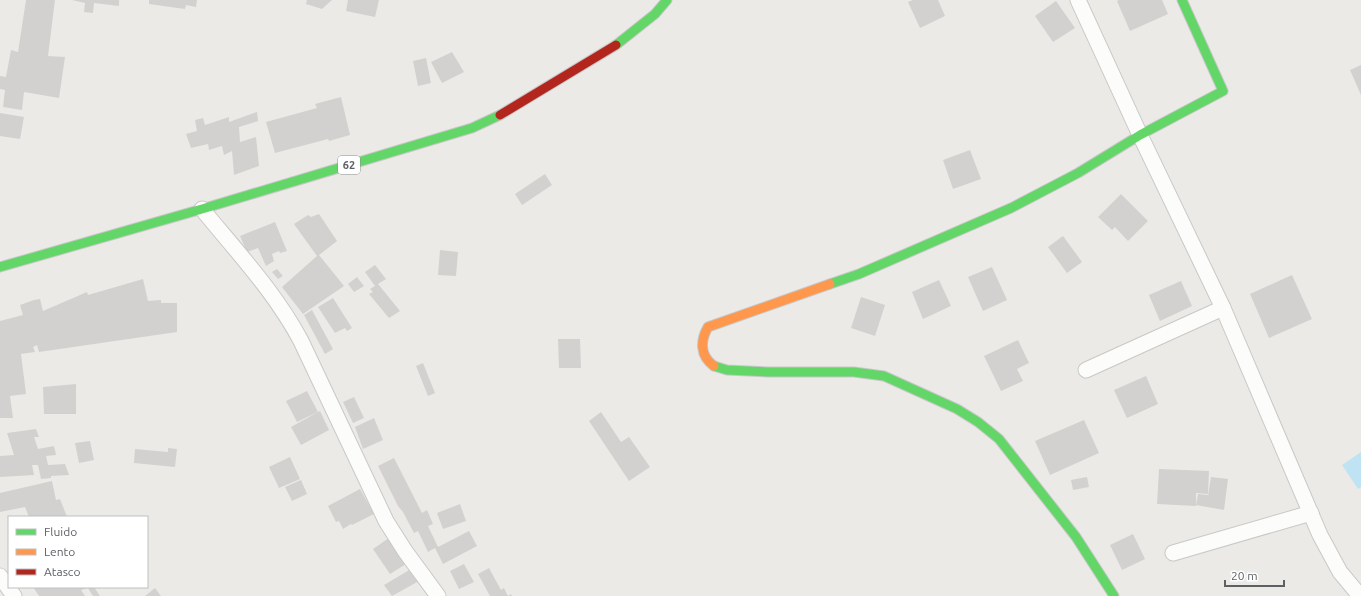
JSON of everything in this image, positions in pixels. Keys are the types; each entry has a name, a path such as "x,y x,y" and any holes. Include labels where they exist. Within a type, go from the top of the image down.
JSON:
{"street":[{"name":"62","path":"0,267 202,209 472,128 498,116 614,48 655,14 667,0"},
{"path":"1078,0 1140,135 1223,308 1320,535 1340,572 1360,596"},
{"path":"1114,596 1076,537 999,439 978,422 957,409 884,376 847,372 752,372 721,370 710,364 705,357 702,350 704,332 708,327 859,274 1010,208 1078,173 1140,135 1223,91 1182,0"},
{"path":"202,209 275,298 288,318 301,341 386,520 405,551 438,596"},
{"path":"1086,370 1223,308"},
{"path":"1173,553 1311,513"},
{"path":"0,576 8,587"}],"water":[{"path":"1361,452 1361,487 1358,489 1342,465"}],"building":[{"path":"26,0 55,0 48,56 65,57 59,98 24,92 22,110 3,107 5,90 0,89 0,76 6,77 11,50 18,52"},
{"path":"72,0 119,0 119,6 94,3 93,13 84,12 85,3"},
{"path":"149,0 197,0 196,7 186,5 185,9 149,4"},
{"path":"307,0 332,0 322,9 306,4"},
{"path":"348,0 379,0 375,17 346,11"},
{"path":"913,0 938,0 945,16 920,28 908,2"},
{"path":"1162,0 1168,14 1130,31 1117,1"},
{"path":"1056,1 1075,28 1053,42 1035,16"},
{"path":"452,52 464,72 442,83 431,62"},
{"path":"426,58 431,83 418,86 413,61"},
{"path":"1361,65 1361,95 1350,70"},
{"path":"341,97 350,135 329,141 328,139 275,153 266,122 317,108 315,104"},
{"path":"257,112 258,121 239,127 240,142 256,137 259,166 234,175 232,151 224,155 222,146 209,150 208,144 191,148 186,134 197,131 195,120 203,118 205,125 229,117 229,122"},
{"path":"0,113 24,117 20,139 0,136"},
{"path":"970,150 981,179 953,189 943,160"},
{"path":"545,174 552,185 522,205 515,194"},
{"path":"1121,194 1148,221 1128,241 1115,227 1112,230 1098,217"},
{"path":"319,214 337,241 319,255 344,286 303,314 282,287 317,256 294,224 308,215 311,217"},
{"path":"275,222 287,251 280,253 279,251 272,254 274,261 266,266 258,248 247,252 240,236"},
{"path":"1063,236 1082,262 1067,273 1048,247"},
{"path":"440,250 458,252 456,276 438,275"},
{"path":"375,265 386,279 378,284 400,311 389,318 369,294 373,292 370,289 375,286 365,272"},
{"path":"992,267 1007,300 983,311 968,277"},
{"path":"277,269 283,276 278,279 272,272"},
{"path":"1292,275 1312,319 1269,338 1250,294"},
{"path":"357,277 364,286 354,292 348,284"},
{"path":"143,279 148,301 161,300 161,303 177,303 177,332 39,352 37,345 33,347 35,352 21,354 26,394 10,396 13,418 0,418 0,321 23,315 20,305 34,300 40,299 43,311 87,292 88,295"},
{"path":"939,280 951,306 923,319 912,292"},
{"path":"1181,281 1192,306 1160,321 1149,295"},
{"path":"861,297 885,305 875,336 851,328"},
{"path":"333,298 352,328 347,331 345,328 335,333 318,307"},
{"path":"312,310 333,349 325,354 304,315"},
{"path":"558,339 580,339 581,368 559,368"},
{"path":"1018,340 1029,363 1017,369 1023,381 1001,391 984,356"},
{"path":"423,363 435,393 428,396 416,366"},
{"path":"1146,376 1158,404 1127,418 1114,390"},
{"path":"76,384 76,414 44,414 43,387"},
{"path":"307,391 318,412 297,422 286,401"},
{"path":"354,397 364,418 353,423 343,402"},
{"path":"320,411 329,430 301,445 291,427"},
{"path":"601,412 621,442 629,437 650,467 629,481 589,421"},
{"path":"374,418 383,440 363,449 355,427"},
{"path":"1084,420 1099,453 1050,475 1035,441"},
{"path":"36,429 39,437 34,437 38,449 54,446 56,455 46,456 48,465 65,464 69,475 51,476 51,478 41,479 38,465 32,465 34,475 0,477 0,456 14,455 7,433"},
{"path":"90,441 94,460 79,463 75,443"},
{"path":"168,448 177,449 175,467 134,463 135,449 168,452"},
{"path":"290,457 300,479 279,488 269,467"},
{"path":"394,458 422,513 427,510 433,524 428,526 438,547 469,531 477,546 443,564 435,548 428,552 418,531 414,533 403,512 398,506 378,466"},
{"path":"1159,469 1209,471 1208,494 1196,493 1196,506 1157,504"},
{"path":"1087,477 1089,487 1073,490 1071,480"},
{"path":"1211,477 1228,479 1224,510 1196,505 1198,494 1208,496"},
{"path":"301,480 307,494 292,501 285,487"},
{"path":"52,481 56,500 60,499 67,516 29,516 25,507 0,512 0,493"},
{"path":"360,489 374,514 343,529 339,521 336,522 328,506"},
{"path":"460,504 466,521 443,529 437,513"},
{"path":"1133,534 1145,559 1122,570 1110,545"},
{"path":"389,538 406,564 390,574 373,549"},
{"path":"464,564 474,582 459,589 450,571"},
{"path":"489,568 501,590 504,588 508,596 490,596 478,574"},
{"path":"411,569 419,581 392,596 384,585"},
{"path":"34,588 88,588 81,590 85,596 39,596"},
{"path":"88,588 95,588 100,596 93,596"},
{"path":"155,588 161,596 145,596"}],"traffic: fast":[{"path":"616,45 655,14 667,0"},
{"path":"830,284 859,274 1011,208 1078,173 1140,135 1223,91 1182,0"},
{"path":"0,267 202,209 472,128 500,115"},
{"path":"714,366 727,370 768,372 854,372 884,376 957,409 978,422 999,439 1076,537 1114,596"}],"traffic: slow":[{"path":"714,366 706,358 703,348 705,332 708,327 830,284"}],"traffic: jam":[{"path":"500,115 616,45"}]}
